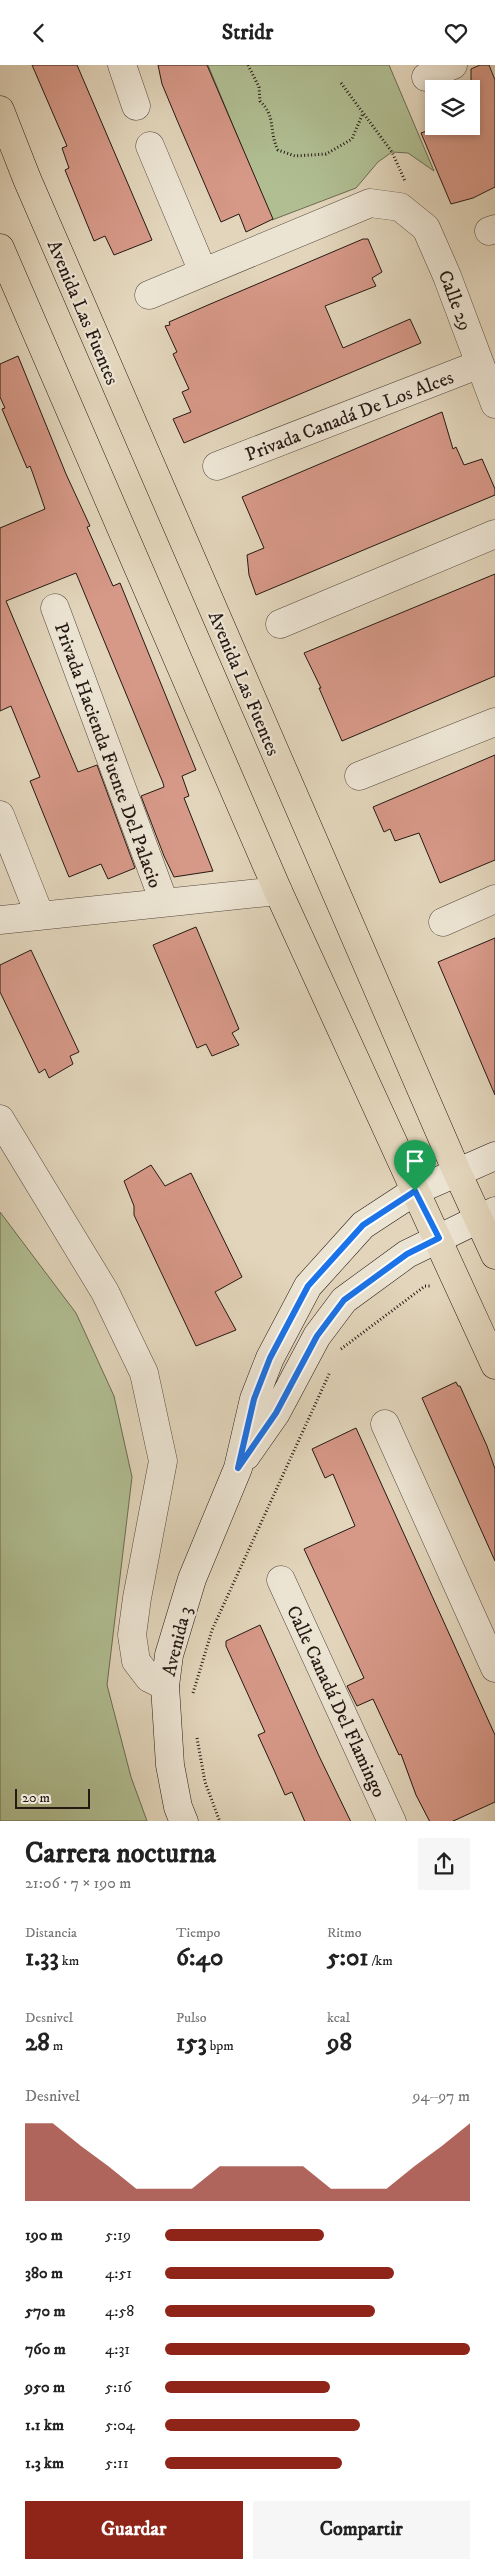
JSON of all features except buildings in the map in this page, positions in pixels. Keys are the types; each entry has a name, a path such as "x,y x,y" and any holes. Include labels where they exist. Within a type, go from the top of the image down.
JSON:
{"main road":[{"name":"Avenida Las Fuentes","path":"0,110 31,188 457,1172 487,1215 495,1255"},
{"path":"0,248 278,891 415,1191 439,1238 495,1365"}],"street":[{"path":"122,65 136,106"},
{"path":"426,77 452,65"},
{"path":"150,146 203,272"},
{"path":"149,295 370,203 385,203 404,197"},
{"name":"Calle 29","path":"404,197 426,227 495,405"},
{"name":"Privada Canadá De Los Alces","path":"217,465 480,364"},
{"path":"280,624 495,534"},
{"name":"Privada Hacienda Fuente Del Palacio","path":"55,608 164,902"},
{"path":"359,777 495,722"},
{"path":"0,815 40,916"},
{"path":"0,920 278,891"},
{"path":"443,922 495,899"},
{"path":"0,1119 105,1292 144,1373 163,1461 136,1598 132,1635 136,1661 149,1678 165,1686"},
{"name":"Avenida 3","path":"184,1821 178,1807 170,1765 165,1686 170,1655 192,1579 238,1468 254,1399 270,1358 308,1286 363,1225 415,1191 495,1155"},
{"name":"Avenida 3","path":"238,1468 276,1413 324,1327 344,1300 407,1254 487,1215"},
{"path":"296,1309 324,1327"},
{"path":"385,1424 495,1668"},
{"name":"Calle Canadá Del Flamingo","path":"281,1581 392,1821"}],"path":[{"path":"248,65 259,87 260,101 269,110 274,141 278,150 295,156 326,154 352,139 363,113"},
{"path":"341,83 392,152 404,197"},
{"path":"340,1350 425,1286 440,1287"},
{"path":"193,1694 212,1630 332,1368"},
{"path":"195,1730 205,1782 220,1821"}],"green space":[{"path":"208,65 389,65 434,171 408,153 392,152 378,162 356,188 272,220"},
{"path":"0,1212 76,1313 114,1396 132,1477 107,1685 131,1777 147,1821 0,1821"}],"route":[{"path":"415,1191 439,1238 407,1254 344,1300 317,1336 276,1413 238,1468 254,1399 270,1358 308,1286 363,1225 415,1191"}]}
